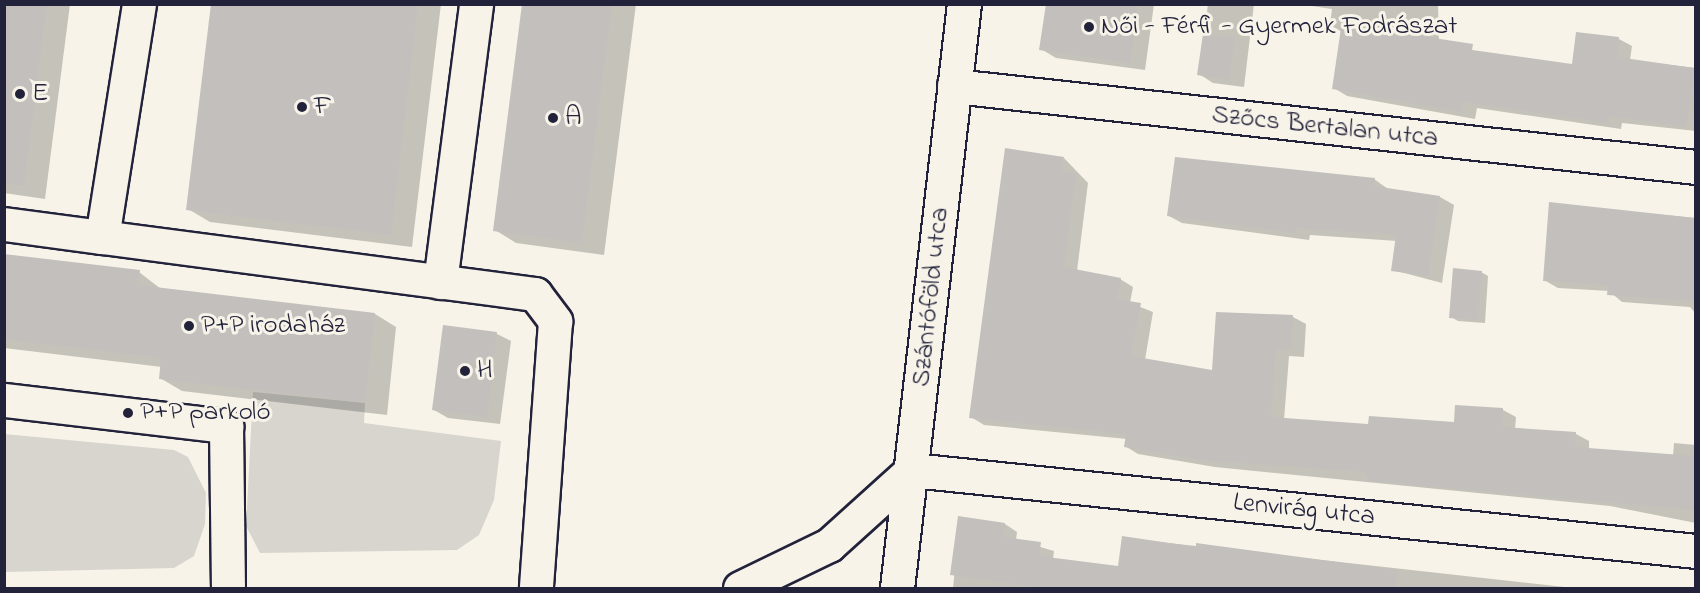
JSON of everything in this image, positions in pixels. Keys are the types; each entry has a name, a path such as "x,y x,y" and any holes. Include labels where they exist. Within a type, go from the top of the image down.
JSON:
{"street":[{"path":"102,237 139,4"},
{"path":"440,282 476,4"},
{"name":"Szántóföld utca","path":"897,588 964,4"},
{"name":"Szőcs Bertalan utca","path":"954,86 1695,167"},
{"path":"4,225 534,294 555,321 536,588"},
{"path":"4,400 226,426 228,588"},
{"path":"740,588 828,545 912,470"},
{"name":"Lenvirág utca","path":"912,470 1695,551"}],"shaded area":[{"path":"253,392 365,403 364,423 501,441 494,500 479,535 457,550 260,553 246,526"},
{"path":"4,434 174,450 188,457 206,493 205,524 194,556 174,568 5,572"}],"building":[{"name":"E","path":"4,4 47,4 24,185 4,184"},
{"name":"F","path":"211,4 418,4 391,235 186,210"},
{"name":"A","path":"522,4 612,4 582,243 493,231"},
{"name":"Női - Férfi - Gyermek Fodrászat","path":"1046,4 1138,4 1130,63 1039,50"},
{"path":"1341,28 1414,35 1473,44 1472,50 1572,64 1576,32 1619,37 1617,57 1694,68 1686,127 1609,116 1609,123 1464,102 1462,112 1332,89"},
{"path":"1203,34 1235,38 1229,80 1197,75"},
{"path":"1005,148 1064,157 1062,172 1076,174 1064,267 1121,278 1117,299 1141,303 1131,356 1212,370 1216,312 1293,315 1291,350 1276,349 1271,417 1368,424 1369,416 1454,422 1455,405 1503,408 1502,427 1576,432 1575,447 1695,456 1695,510 1369,481 1365,472 1201,460 1124,447 1126,434 969,418"},
{"path":"1175,157 1375,178 1374,186 1440,196 1428,276 1391,271 1396,235 1296,228 1296,233 1167,216"},
{"path":"1549,202 1695,218 1695,301 1607,295 1608,285 1543,281"},
{"name":"P+P irodaház","path":"4,254 140,270 138,285 375,313 365,403 159,379 161,358 4,339"},
{"path":"1453,268 1482,271 1478,320 1449,318"},
{"name":"H","path":"443,325 497,332 487,417 432,410"},
{"path":"958,516 1005,523 1003,537 1041,542 1039,556 1118,566 1122,536 1196,547 1196,543 1397,570 1396,588 1045,588 950,575"}],"place":[{"name":"Női - Férfi - Gyermek Fodrászat","path":"1089,27"},
{"name":"E","path":"20,94"},
{"name":"F","path":"302,107"},
{"name":"A","path":"553,118"},
{"name":"P+P irodaház","path":"189,326"},
{"name":"H","path":"465,371"},
{"name":"P+P parkoló","path":"128,413"}]}
